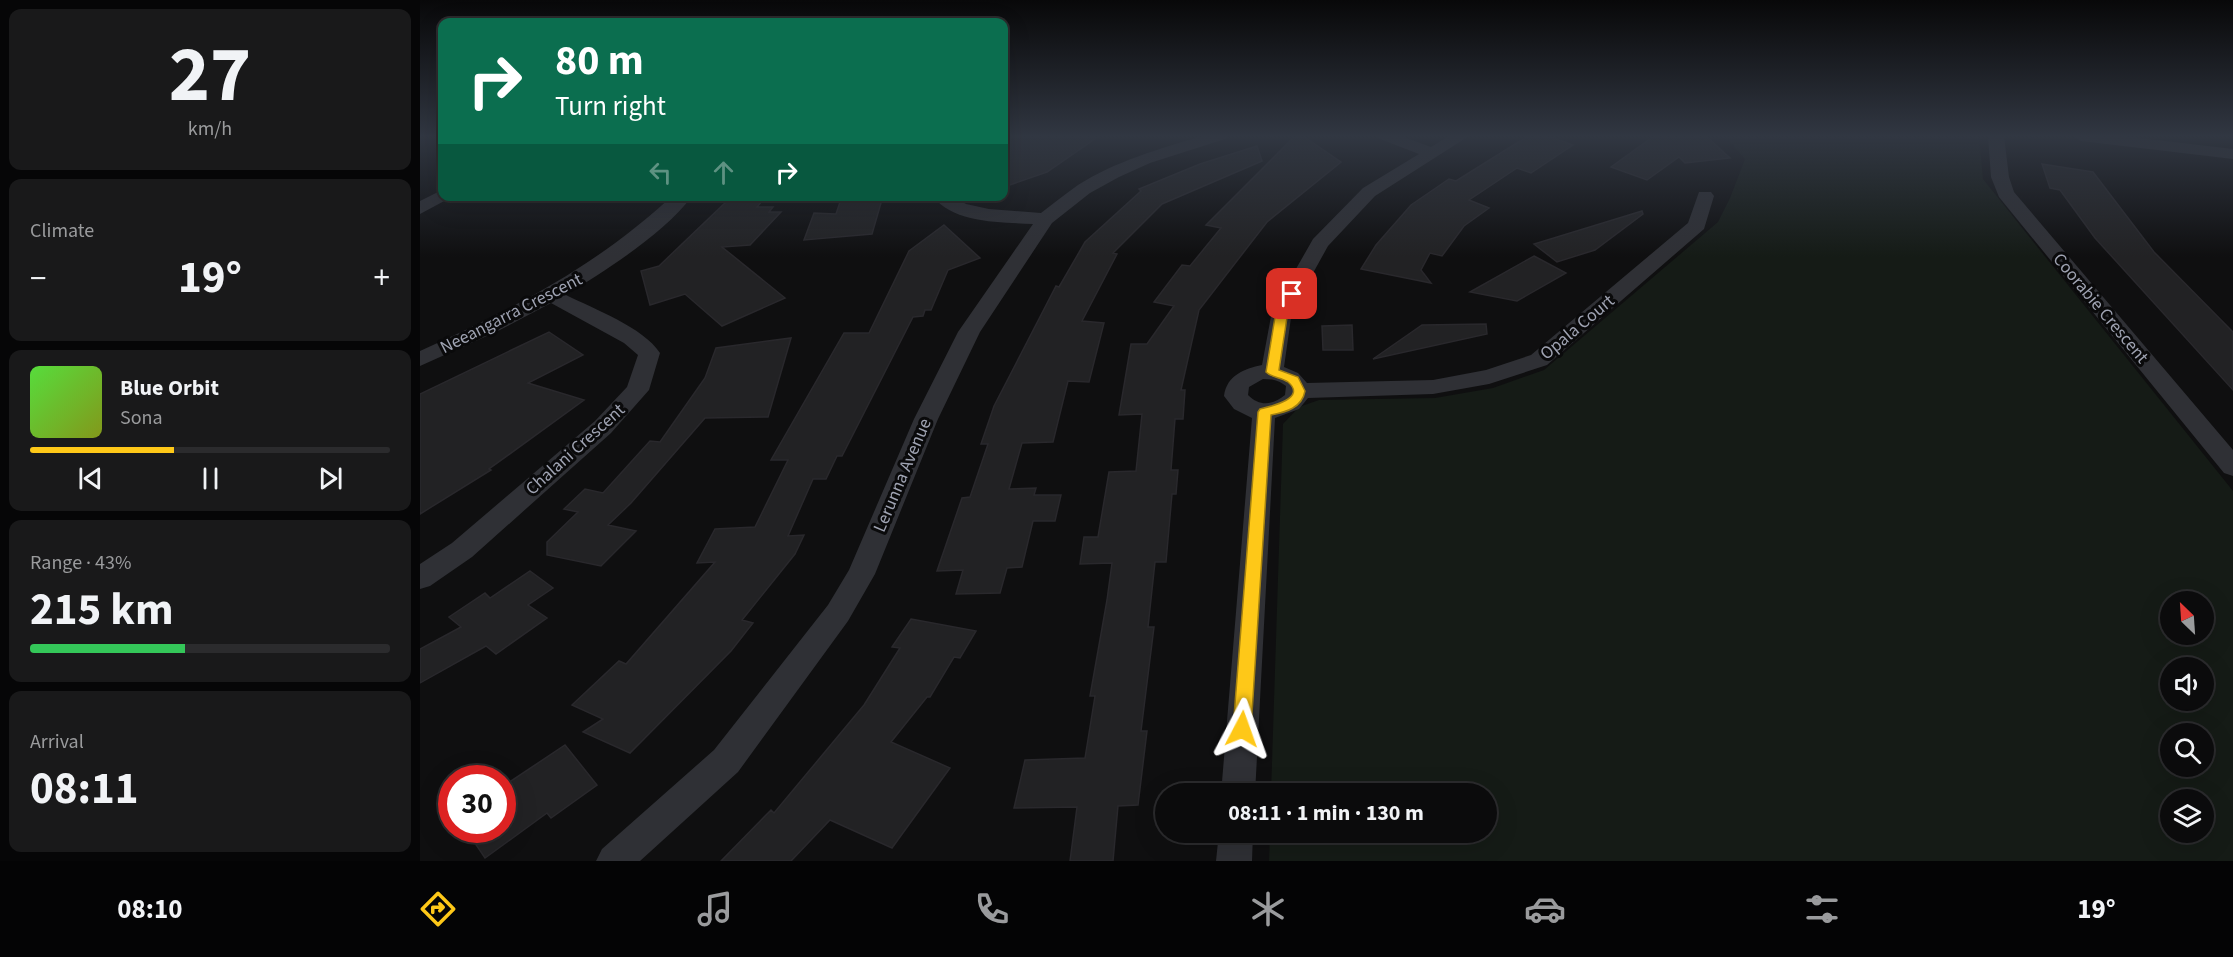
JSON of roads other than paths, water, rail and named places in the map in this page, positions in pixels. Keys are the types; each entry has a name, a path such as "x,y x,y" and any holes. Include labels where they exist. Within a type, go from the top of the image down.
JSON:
{"street":[{"name":"Lerunna Avenue","path":"614,861 726,761 838,613 861,574 926,419 969,332 1045,219 1084,189 1107,176"},
{"path":"1272,372 1282,311 1320,243 1369,192 1394,176"},
{"name":"Coorabie Crescent","path":"2000,176 2005,193 2232,465"},
{"name":"Opala Court","path":"1299,391 1433,387 1489,377 1539,360 1697,225 1705,196"},
{"path":"420,209 438,198"},
{"name":"Neeangarra Crescent","path":"420,358 553,296 634,241 678,201"},
{"path":"944,201 968,212 1045,219"},
{"name":"Chalani Crescent","path":"420,578 462,550 603,427 638,390 649,353 632,338 553,296"},
{"path":"1262,372 1272,372 1294,380 1299,391 1297,398 1285,408 1264,412 1246,407 1236,396 1236,390 1245,378 1262,372"},
{"path":"1239,783 1264,412"},
{"path":"1234,861 1235,843"}]}
